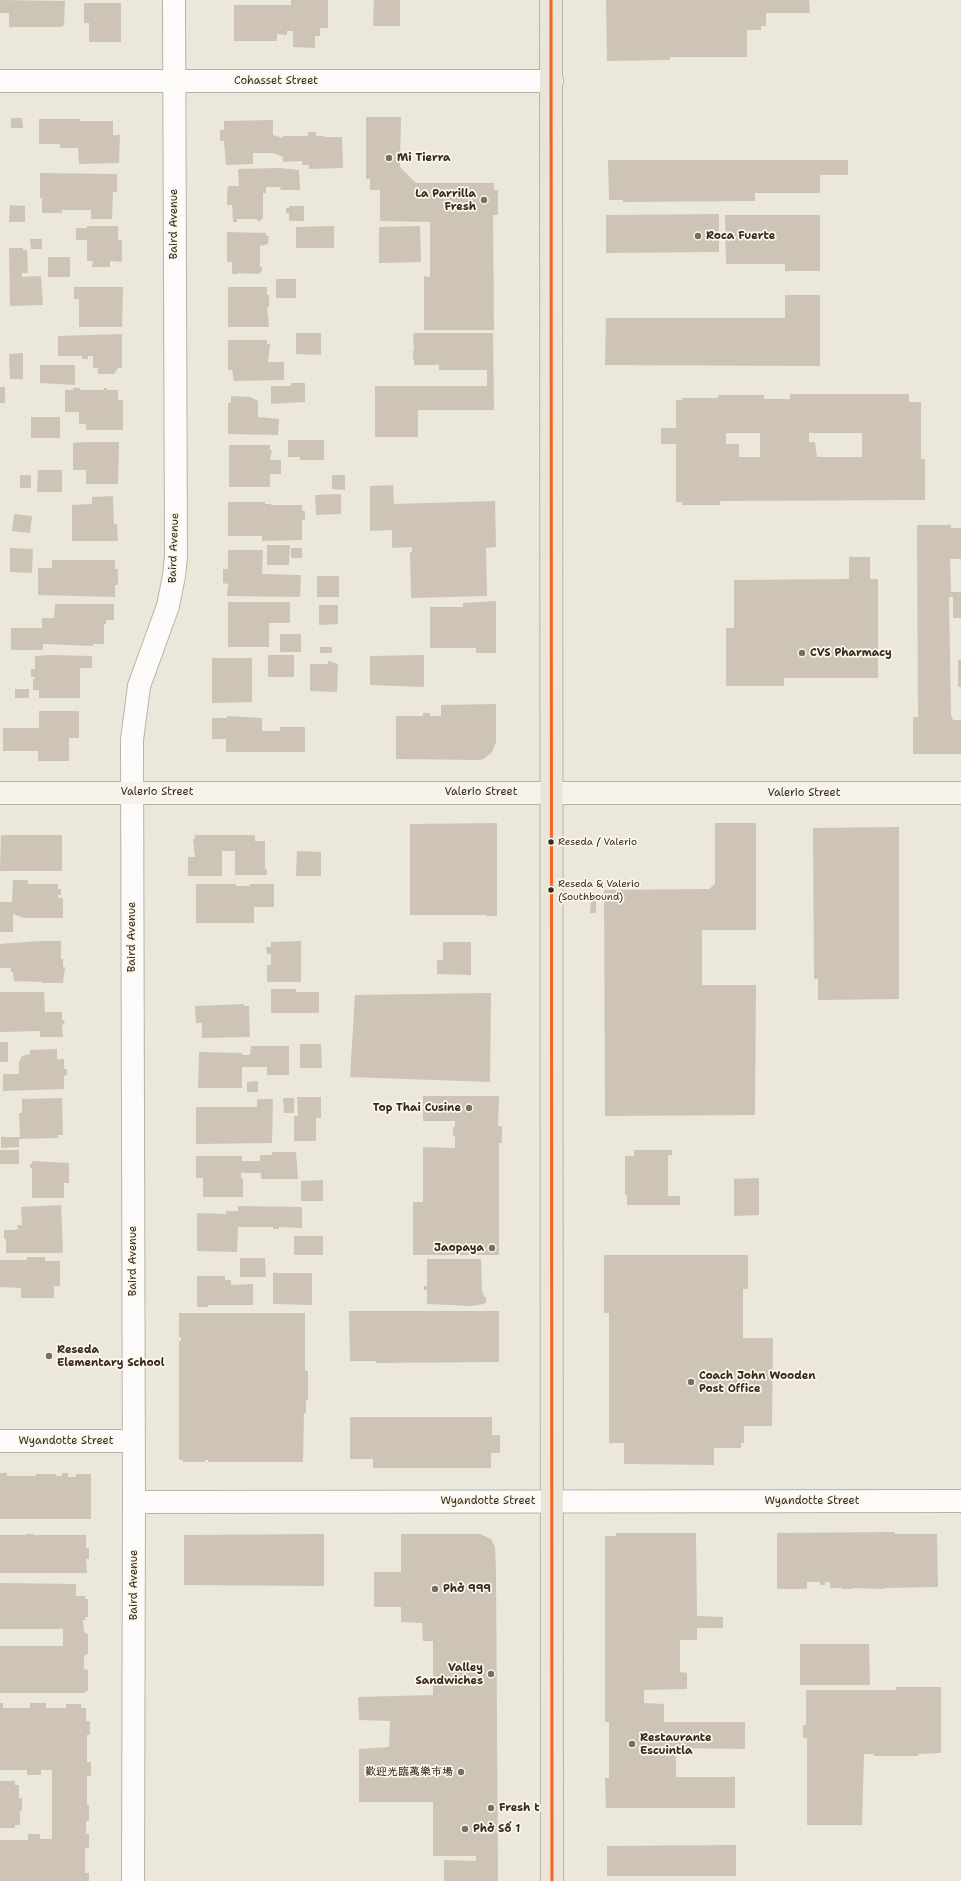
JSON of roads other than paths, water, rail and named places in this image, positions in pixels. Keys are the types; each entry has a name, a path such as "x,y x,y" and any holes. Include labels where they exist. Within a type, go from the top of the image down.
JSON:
{"main road":[{"path":"551,0 552,1881"}],"street":[{"name":"Baird Avenue","path":"133,1881 134,1502 132,740 139,686 168,606 176,556 174,0"},
{"name":"Cohasset Street","path":"0,81 552,81"},
{"name":"Valerio Street","path":"0,793 961,793"},
{"name":"Wyandotte Street","path":"0,1441 133,1441"},
{"name":"Wyandotte Street","path":"134,1502 961,1502"}],"place":[{"name":"Mi Tierra","path":"389,158"},
{"name":"La Parrilla Fresh","path":"484,200"},
{"name":"Roca Fuerte","path":"698,236"},
{"name":"CVS Pharmacy","path":"802,653"},
{"name":"Reseda / Valerio","path":"551,842"},
{"name":"Reseda & Valerio (Southbound)","path":"551,890"},
{"name":"Top Thai Cusine","path":"469,1108"},
{"name":"Jaopaya","path":"492,1248"},
{"name":"Reseda Elementary School","path":"49,1356"},
{"name":"Coach John Wooden Post Office","path":"691,1382"},
{"name":"Phở 999","path":"435,1589"},
{"name":"Valley Sandwiches","path":"491,1674"},
{"name":"Restaurante Escuintla","path":"632,1744"},
{"name":"歡迎光臨萬樂市場","path":"461,1772"},
{"name":"Fresh t","path":"491,1808"},
{"name":"Phở Số 1","path":"465,1829"}]}
